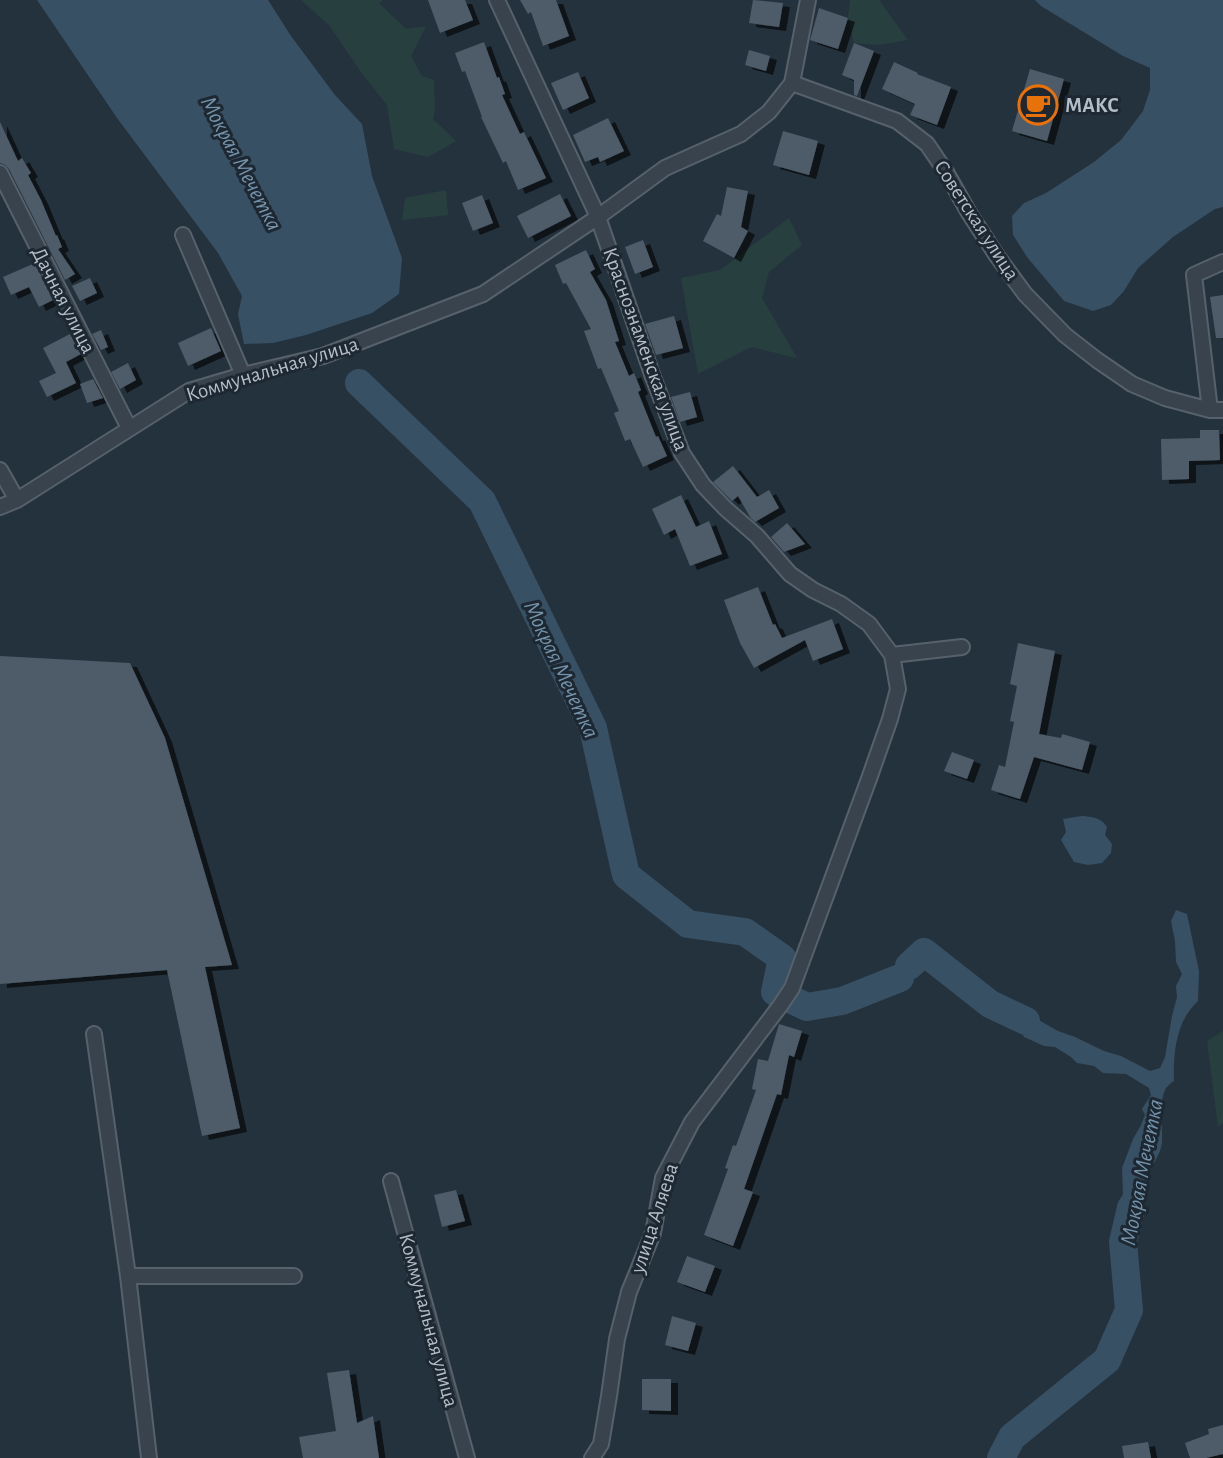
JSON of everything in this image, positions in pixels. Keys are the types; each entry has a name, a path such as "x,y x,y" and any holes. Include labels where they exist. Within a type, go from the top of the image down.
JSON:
{"street":[{"name":"Краснознаменская улица","path":"497,0 598,217 682,453 703,485 757,536 790,574 869,624 892,654 898,690 890,719 792,988"},
{"path":"792,83 808,0"},
{"name":"Коммунальная улица","path":"0,507 17,500 189,391 243,374 323,356 483,294 598,217 665,168 741,134 769,112 792,83"},
{"name":"Советская улица","path":"792,83 897,121 927,144 997,256 1026,294 1065,335 1132,384 1165,398 1217,410"},
{"name":"Дачная улица","path":"0,173 129,428"},
{"path":"183,235 243,374"},
{"path":"1217,410 1194,275 1223,262"},
{"path":"0,470 17,500"},
{"path":"892,654 962,647"},
{"name":"улица Аляева","path":"592,1458 601,1444 617,1339 629,1292 653,1233 663,1178 692,1122 792,988"},
{"path":"94,1034 128,1276 149,1458"},
{"name":"Коммунальная улица","path":"391,1181 467,1458"},
{"path":"128,1276 294,1276"}],"green space":[{"path":"301,0 383,0 379,3 406,29 426,26 411,56 422,76 434,80 433,119 456,141 428,157 394,149 387,105 329,25"},
{"path":"850,0 879,0 908,40 879,45 854,43 848,18"},
{"path":"446,190 448,215 402,220 405,198"},
{"path":"789,218 802,245 769,272 762,298 797,358 751,347 698,374 681,278 720,270"},
{"path":"1223,1031 1223,1123 1218,1127 1207,1041"}],"water":[{"path":"37,0 268,0 335,95 362,124 372,176 402,258 399,294 372,313 306,335 273,343 244,344 238,314 242,296 218,253 117,118"},
{"path":"1035,0 1223,0 1223,207 1215,209 1173,237 1138,268 1124,291 1111,305 1093,311 1064,301 1027,257 1013,235 1012,216 1024,203 1046,193 1094,162 1121,140 1143,111 1150,90 1150,68 1123,56"},
{"path":"1082,816 1099,819 1107,827 1105,835 1112,844 1111,853 1102,863 1088,865 1074,862 1061,840 1066,832 1063,819"},
{"path":"1176,910 1187,914 1199,971 1198,1001 1185,1018 1177,1038 1174,1081 1166,1088 1162,1101 1161,1148 1142,1189 1141,1231 1128,1245 1120,1246 1114,1239 1119,1229 1116,1216 1118,1203 1123,1194 1122,1168 1145,1115 1142,1109 1151,1095 1149,1088 1126,1074 1103,1073 1094,1066 1077,1063 1055,1047 1044,1046 1024,1037 1013,1024 993,1014 988,1007 995,1000 1150,1071 1160,1068 1165,1057 1177,997 1176,986 1182,974 1176,962 1171,921"}],"building":[{"path":"428,0 465,0 473,20 440,33"},
{"path":"520,0 556,0 569,36 543,46 531,12 528,14"},
{"path":"753,0 783,3 779,27 749,23"},
{"path":"819,8 848,18 838,49 810,40"},
{"path":"484,42 505,94 502,95 520,134 524,132 546,178 518,190 506,161 503,163 481,117 465,71 462,72 455,53"},
{"path":"854,43 874,51 857,96 854,95 854,80 842,75"},
{"path":"749,50 770,56 766,71 745,65"},
{"path":"894,62 951,87 937,125 910,115 915,104 882,89"},
{"name":"МАКС","path":"1030,69 1064,79 1047,141 1012,131"},
{"path":"578,72 589,98 563,110 551,83"},
{"path":"608,118 624,151 600,162 598,157 585,162 573,135"},
{"path":"0,122 18,161 22,158 31,173 28,175 62,247 58,249 75,274 65,280 9,169 0,163"},
{"path":"783,131 818,141 809,175 773,165"},
{"path":"727,187 748,191 741,227 748,231 734,258 703,241 717,214 721,216"},
{"path":"560,194 571,216 528,238 517,216"},
{"path":"482,195 493,223 473,231 462,203"},
{"path":"643,240 653,267 635,274 625,247"},
{"path":"586,250 595,269 590,272 606,300 619,341 615,342 629,376 634,373 641,390 638,392 656,437 658,436 667,456 643,467 630,439 625,441 614,413 619,411 601,368 598,369 584,331 591,329 566,283 563,284 555,265"},
{"path":"35,263 53,300 39,307 29,287 11,295 3,277"},
{"path":"90,278 97,293 80,301 72,286"},
{"path":"1223,295 1223,338 1216,338 1210,297"},
{"path":"674,316 683,348 656,355 645,324"},
{"path":"211,328 221,351 188,366 178,343"},
{"path":"101,330 108,347 101,350 92,334"},
{"path":"70,334 81,354 66,362 76,383 47,397 39,381 56,373 43,348"},
{"path":"128,363 136,380 120,389 111,372"},
{"path":"93,379 103,398 87,403 80,384"},
{"path":"690,392 697,417 680,422 671,397"},
{"path":"1200,430 1219,430 1220,460 1189,461 1189,479 1162,480 1161,439 1200,438"},
{"path":"733,466 757,497 769,490 779,508 755,522 738,496 732,501 713,482"},
{"path":"681,495 696,527 709,521 722,554 690,566 675,529 664,535 652,509"},
{"path":"787,523 805,544 784,552 771,537"},
{"path":"758,587 773,625 775,624 782,638 832,619 843,649 813,661 805,640 754,668 740,643 724,600"},
{"path":"1018,643 1055,651 1039,734 1061,738 1062,734 1090,742 1082,770 1034,757 1020,799 991,790 999,765 1005,767 1014,722 1010,721 1017,686 1010,684"},
{"path":"0,656 130,663 165,738 232,965 205,967 240,1128 202,1136 167,970 0,984"},
{"path":"952,752 974,760 967,779 944,771"},
{"path":"779,1024 802,1031 794,1057 789,1055 781,1095 777,1094 744,1189 753,1192 733,1246 704,1235 728,1169 725,1168 733,1145 736,1146 756,1090 752,1089 758,1059 768,1061"},
{"path":"456,1190 465,1221 442,1227 434,1195"},
{"path":"687,1256 715,1266 705,1292 677,1282"},
{"path":"672,1316 696,1323 688,1351 665,1345"},
{"path":"349,1370 357,1423 373,1416 379,1458 303,1458 299,1437 336,1431 327,1373"},
{"path":"642,1379 671,1379 671,1411 642,1410"},
{"path":"1223,1425 1223,1454 1190,1458 1185,1443 1209,1434 1208,1429"},
{"path":"1148,1442 1151,1458 1124,1458 1122,1446"}],"waterway":[{"name":"Мокрая Мечетка","path":"359,383 482,501 593,728 626,875 688,924 745,932 782,958 775,992 807,1007 842,1001 900,978"},
{"name":"Мокрая Мечетка","path":"909,966 924,952 990,1004 1026,1021"},
{"name":"Мокрая Мечетка","path":"1001,1458 1012,1437 1107,1360 1129,1310 1123,1242 1131,1208"}],"place":[{"name":"МАКС","path":"1038,105"}]}
